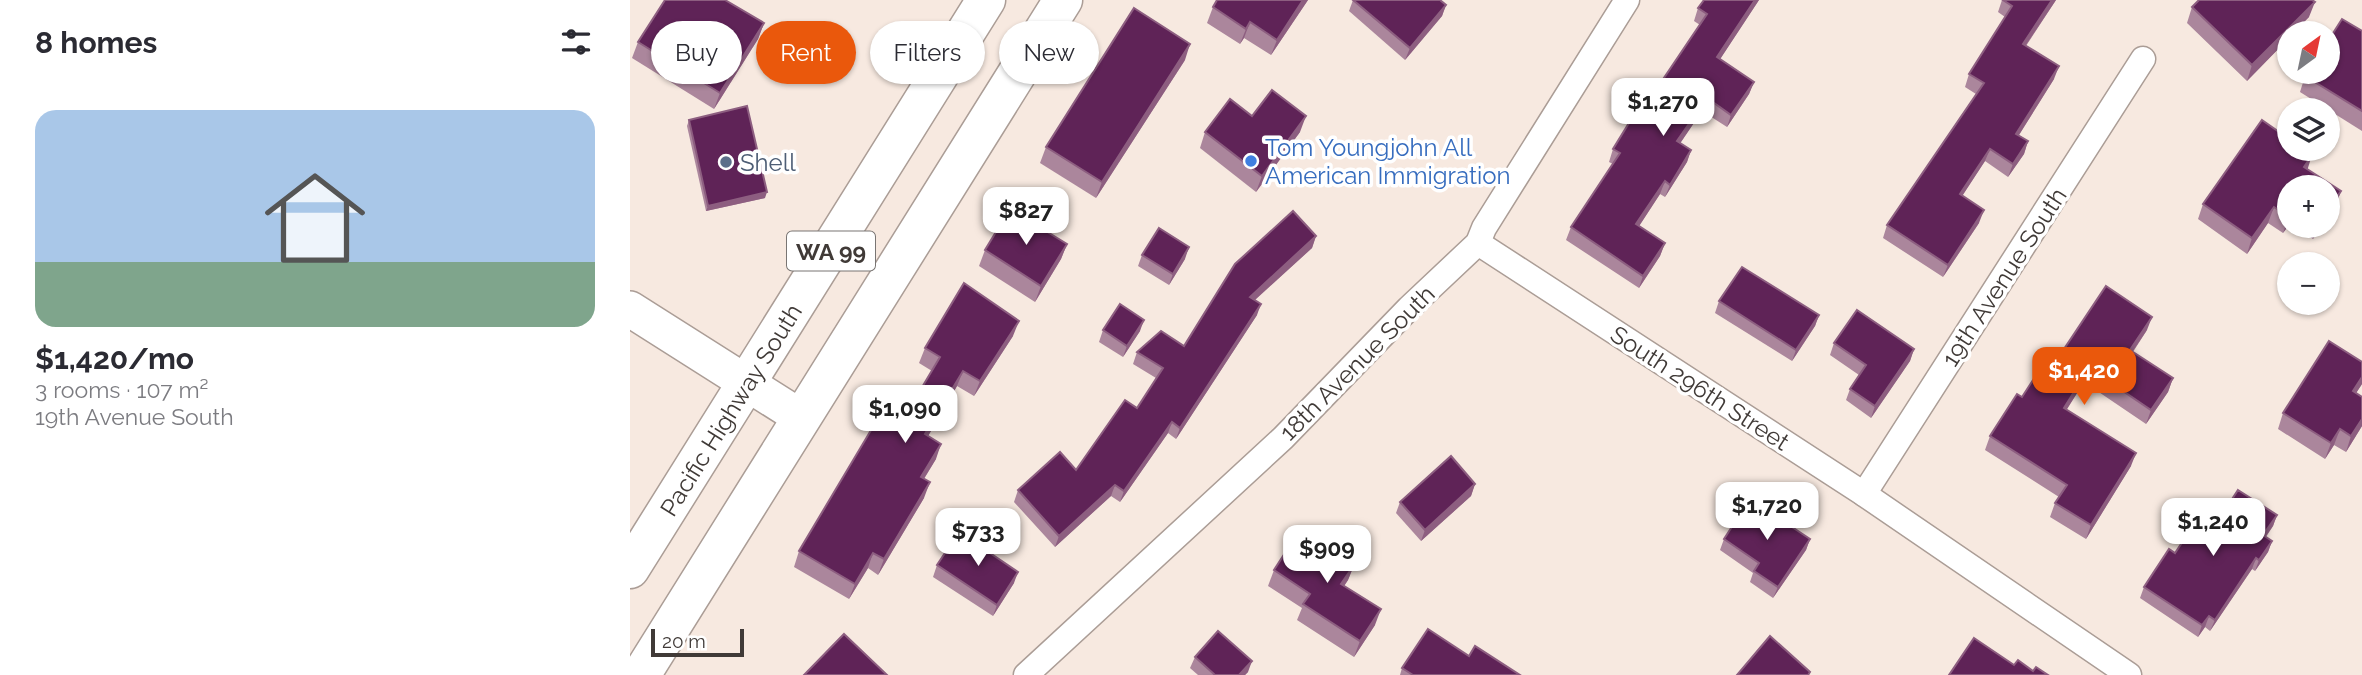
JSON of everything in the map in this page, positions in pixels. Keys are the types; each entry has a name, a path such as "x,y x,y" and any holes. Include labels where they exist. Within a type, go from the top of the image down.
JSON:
{"main road":[{"name":"Pacific Highway South","path":"630,569 986,0"},
{"name":"WA 99","path":"642,675 1063,0"},
{"path":"630,309 802,418"}],"street":[{"name":"18th Avenue South","path":"1026,675 1276,446 1409,308 1479,243 1485,228 1627,0"},
{"name":"19th Avenue South","path":"1864,494 2143,60"},
{"name":"South 296th Street","path":"1479,243 1864,494 2129,675"}],"building":[{"path":"665,0 725,0 761,21 756,21 756,36 742,58 742,21 652,21"},
{"path":"1217,0 1303,0 1277,40 1250,22 1246,29 1213,7"},
{"path":"1353,0 1440,0 1446,5 1410,48"},
{"path":"1704,0 1755,0 1717,57 1754,82 1731,115 1707,98 1677,141 1691,150 1670,185 1665,181 1636,224 1665,243 1643,276 1571,227 1620,153 1613,149 1645,97 1649,100 1707,14 1698,8"},
{"path":"2003,0 2052,0 2023,44 2059,66 2016,134 2028,141 2013,164 1990,149 1960,194 1984,210 1948,265 1887,225 1984,83 1969,74 2012,6"},
{"path":"2199,0 2315,2 2296,21 2277,21 2277,40 2252,65 2192,7"},
{"path":"1134,8 1190,44 1102,182 1046,147 1086,84 1099,84 1099,63"},
{"path":"2342,19 2362,31 2362,111 2318,84 2340,84"},
{"path":"651,22 651,50 638,42"},
{"path":"706,84 726,84 720,93"},
{"path":"1272,90 1306,116 1262,176 1205,132 1230,99 1252,116"},
{"name":"Shell","path":"747,106 767,192 708,206 689,120"},
{"path":"2262,120 2277,131 2277,161 2308,161 2304,167 2316,175 2277,175 2277,209 2274,207 2252,238 2203,204"},
{"path":"1010,209 1067,244 1041,286 985,250"},
{"path":"1293,211 1316,236 1250,297 1261,304 1180,428 1172,422 1124,491 1115,485 1059,536 1018,490 1060,452 1076,470 1125,400 1137,408 1163,368 1137,352 1161,331 1184,346 1235,264"},
{"path":"1159,228 1189,247 1173,274 1142,255"},
{"path":"1742,267 1819,315 1796,350 1719,301"},
{"path":"964,283 1019,321 980,381 963,371 925,434 941,444 921,477 930,482 884,559 873,553 855,584 799,551 883,410 902,421 940,357 925,348"},
{"path":"2106,286 2152,317 2130,350 2173,378 2151,410 2089,368 2064,408 2136,453 2091,525 2055,503 2067,485 1990,436 2017,394 2022,397 2035,377 2042,382"},
{"path":"1120,304 1144,320 1127,346 1103,330"},
{"path":"1857,310 1914,349 1875,406 1850,389 1866,365 1834,343"},
{"path":"2329,341 2362,362 2362,377 2353,391 2362,397 2362,419 2351,436 2340,429 2331,443 2283,413"},
{"path":"1451,456 1475,484 1425,530 1400,502"},
{"path":"2238,490 2277,515 2263,535 2272,541 2259,560 2256,558 2215,620 2209,616 2202,625 2144,587 2169,549 2175,553 2210,501 2225,510"},
{"path":"1750,499 1810,539 1778,587 1754,571 1759,563 1724,539"},
{"path":"1300,530 1354,565 1341,584 1381,609 1360,641 1303,604 1310,594 1274,570"},
{"path":"959,532 1018,572 997,605 937,565"},
{"path":"1428,629 1469,656 1475,646 1520,675 1413,675 1402,668"},
{"path":"1218,631 1252,661 1239,675 1215,675 1195,657"},
{"path":"844,634 887,675 804,675"},
{"path":"1770,636 1810,672 1808,675 1737,675"},
{"path":"1974,638 2014,665 2018,660 2033,671 2036,667 2048,675 1949,675"}],"place":[{"name":"Tom Youngjohn All American Immigration","path":"1251,161"},
{"name":"Shell","path":"726,162"}]}
